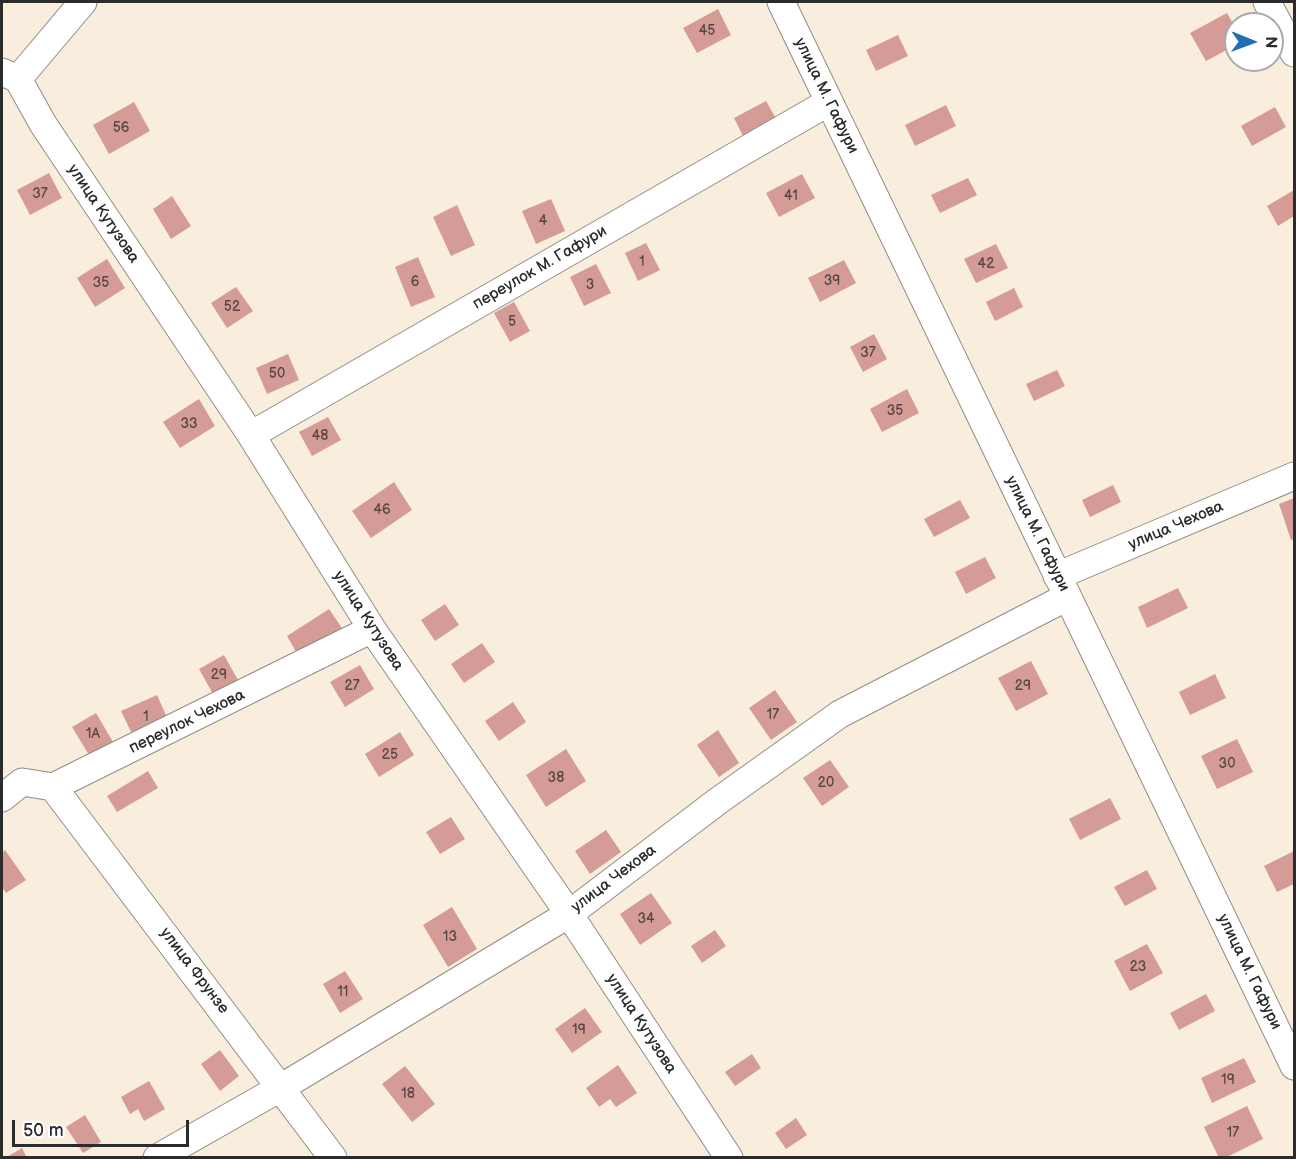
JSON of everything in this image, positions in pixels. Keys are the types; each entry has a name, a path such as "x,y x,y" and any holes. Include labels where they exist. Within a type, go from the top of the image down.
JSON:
{"street":[{"name":"улица Кутузова","path":"83,2 10,76 251,435 372,629 569,914 729,1158"},
{"name":"улица М. Гафури","path":"781,2 1294,1066"},
{"path":"1267,2 1294,53"},
{"name":"переулок М. Гафури","path":"251,435 829,102"},
{"name":"улица Чехова","path":"158,1158 282,1087 569,914 718,801 840,714 1062,587 1294,476"},
{"name":"переулок Чехова","path":"53,786 372,629"},
{"path":"2,798 22,782 53,786"},
{"name":"улица Фрунзе","path":"53,786 282,1087 333,1158"}],"building":[{"path":"718,9 731,35 697,53 683,28"},
{"path":"1224,15 1224,51 1206,61 1190,33"},
{"path":"898,35 908,56 876,71 866,50"},
{"path":"766,101 778,122 745,140 734,118"},
{"path":"134,102 150,131 109,154 93,125"},
{"path":"946,105 956,126 915,146 905,125"},
{"path":"1275,107 1286,127 1252,146 1241,126"},
{"path":"49,173 62,198 30,215 17,190"},
{"path":"802,174 815,198 779,217 766,193"},
{"path":"968,178 977,195 940,213 931,195"},
{"path":"1294,190 1294,216 1278,226 1267,206"},
{"path":"172,196 191,226 171,239 153,209"},
{"path":"551,199 565,231 536,244 522,211"},
{"path":"457,205 475,245 451,256 433,217"},
{"path":"646,243 660,270 638,281 625,253"},
{"path":"996,244 1008,268 976,283 964,259"},
{"path":"418,257 435,297 411,307 395,267"},
{"path":"107,259 125,288 95,307 77,278"},
{"path":"844,260 856,283 820,302 808,278"},
{"path":"596,264 611,293 584,306 570,277"},
{"path":"236,287 253,311 227,328 211,303"},
{"path":"1014,288 1023,307 995,321 986,302"},
{"path":"514,302 530,331 510,342 494,313"},
{"path":"874,334 887,359 863,372 850,347"},
{"path":"288,354 299,380 267,394 256,368"},
{"path":"1057,370 1065,386 1034,401 1026,384"},
{"path":"907,389 919,413 882,432 870,409"},
{"path":"199,399 215,426 180,448 163,422"},
{"path":"328,417 341,440 312,456 299,432"},
{"path":"394,482 412,510 371,538 352,511"},
{"path":"1113,485 1121,502 1090,517 1082,500"},
{"path":"1294,498 1294,539 1291,540 1279,504"},
{"path":"960,500 970,518 934,537 924,519"},
{"path":"985,557 996,578 966,594 955,572"},
{"path":"1178,588 1188,608 1147,628 1138,607"},
{"path":"445,604 459,625 435,641 421,620"},
{"path":"329,609 342,628 298,655 287,636"},
{"path":"482,643 495,662 464,683 451,664"},
{"path":"224,655 238,680 213,694 199,669"},
{"path":"1031,661 1048,694 1016,711 998,678"},
{"path":"360,665 374,689 345,707 330,682"},
{"path":"1215,674 1226,698 1190,715 1179,692"},
{"path":"775,690 797,722 771,740 749,708"},
{"path":"157,695 170,724 135,740 121,711"},
{"path":"513,702 526,722 499,741 485,721"},
{"path":"96,713 113,742 89,755 72,727"},
{"path":"718,730 739,763 719,777 697,745"},
{"path":"400,732 414,755 379,777 365,754"},
{"path":"1237,739 1253,772 1217,789 1201,756"},
{"path":"566,749 586,781 546,807 526,775"},
{"path":"830,760 849,787 822,806 803,778"},
{"path":"148,771 158,788 117,812 107,796"},
{"path":"1110,798 1121,819 1080,840 1069,819"},
{"path":"451,817 465,839 440,854 426,832"},
{"path":"606,830 621,852 590,874 575,851"},
{"path":"5,850 26,880 6,893 2,887 2,853"},
{"path":"1294,851 1294,884 1277,892 1264,866"},
{"path":"1147,870 1157,889 1125,906 1114,887"},
{"path":"651,893 672,923 640,945 620,914"},
{"path":"452,907 477,949 448,967 423,925"},
{"path":"715,930 726,946 702,963 691,946"},
{"path":"1147,944 1163,973 1130,991 1114,961"},
{"path":"345,971 363,999 340,1013 323,984"},
{"path":"1206,994 1215,1011 1179,1030 1170,1013"},
{"path":"585,1008 602,1032 572,1053 555,1029"},
{"path":"220,1050 239,1076 220,1091 201,1064"},
{"path":"752,1054 761,1068 735,1086 725,1072"},
{"path":"1244,1058 1256,1082 1212,1103 1201,1078"},
{"path":"618,1065 637,1093 616,1107 610,1099 599,1107 586,1088"},
{"path":"405,1066 435,1104 412,1122 382,1084"},
{"path":"149,1081 165,1109 144,1121 138,1109 130,1114 121,1097"},
{"path":"1247,1106 1263,1139 1225,1158 1219,1158 1204,1127"},
{"path":"85,1115 101,1142 83,1153 66,1127"},
{"path":"796,1118 807,1135 786,1149 775,1133"},
{"path":"22,1148 27,1158 5,1158"}]}
